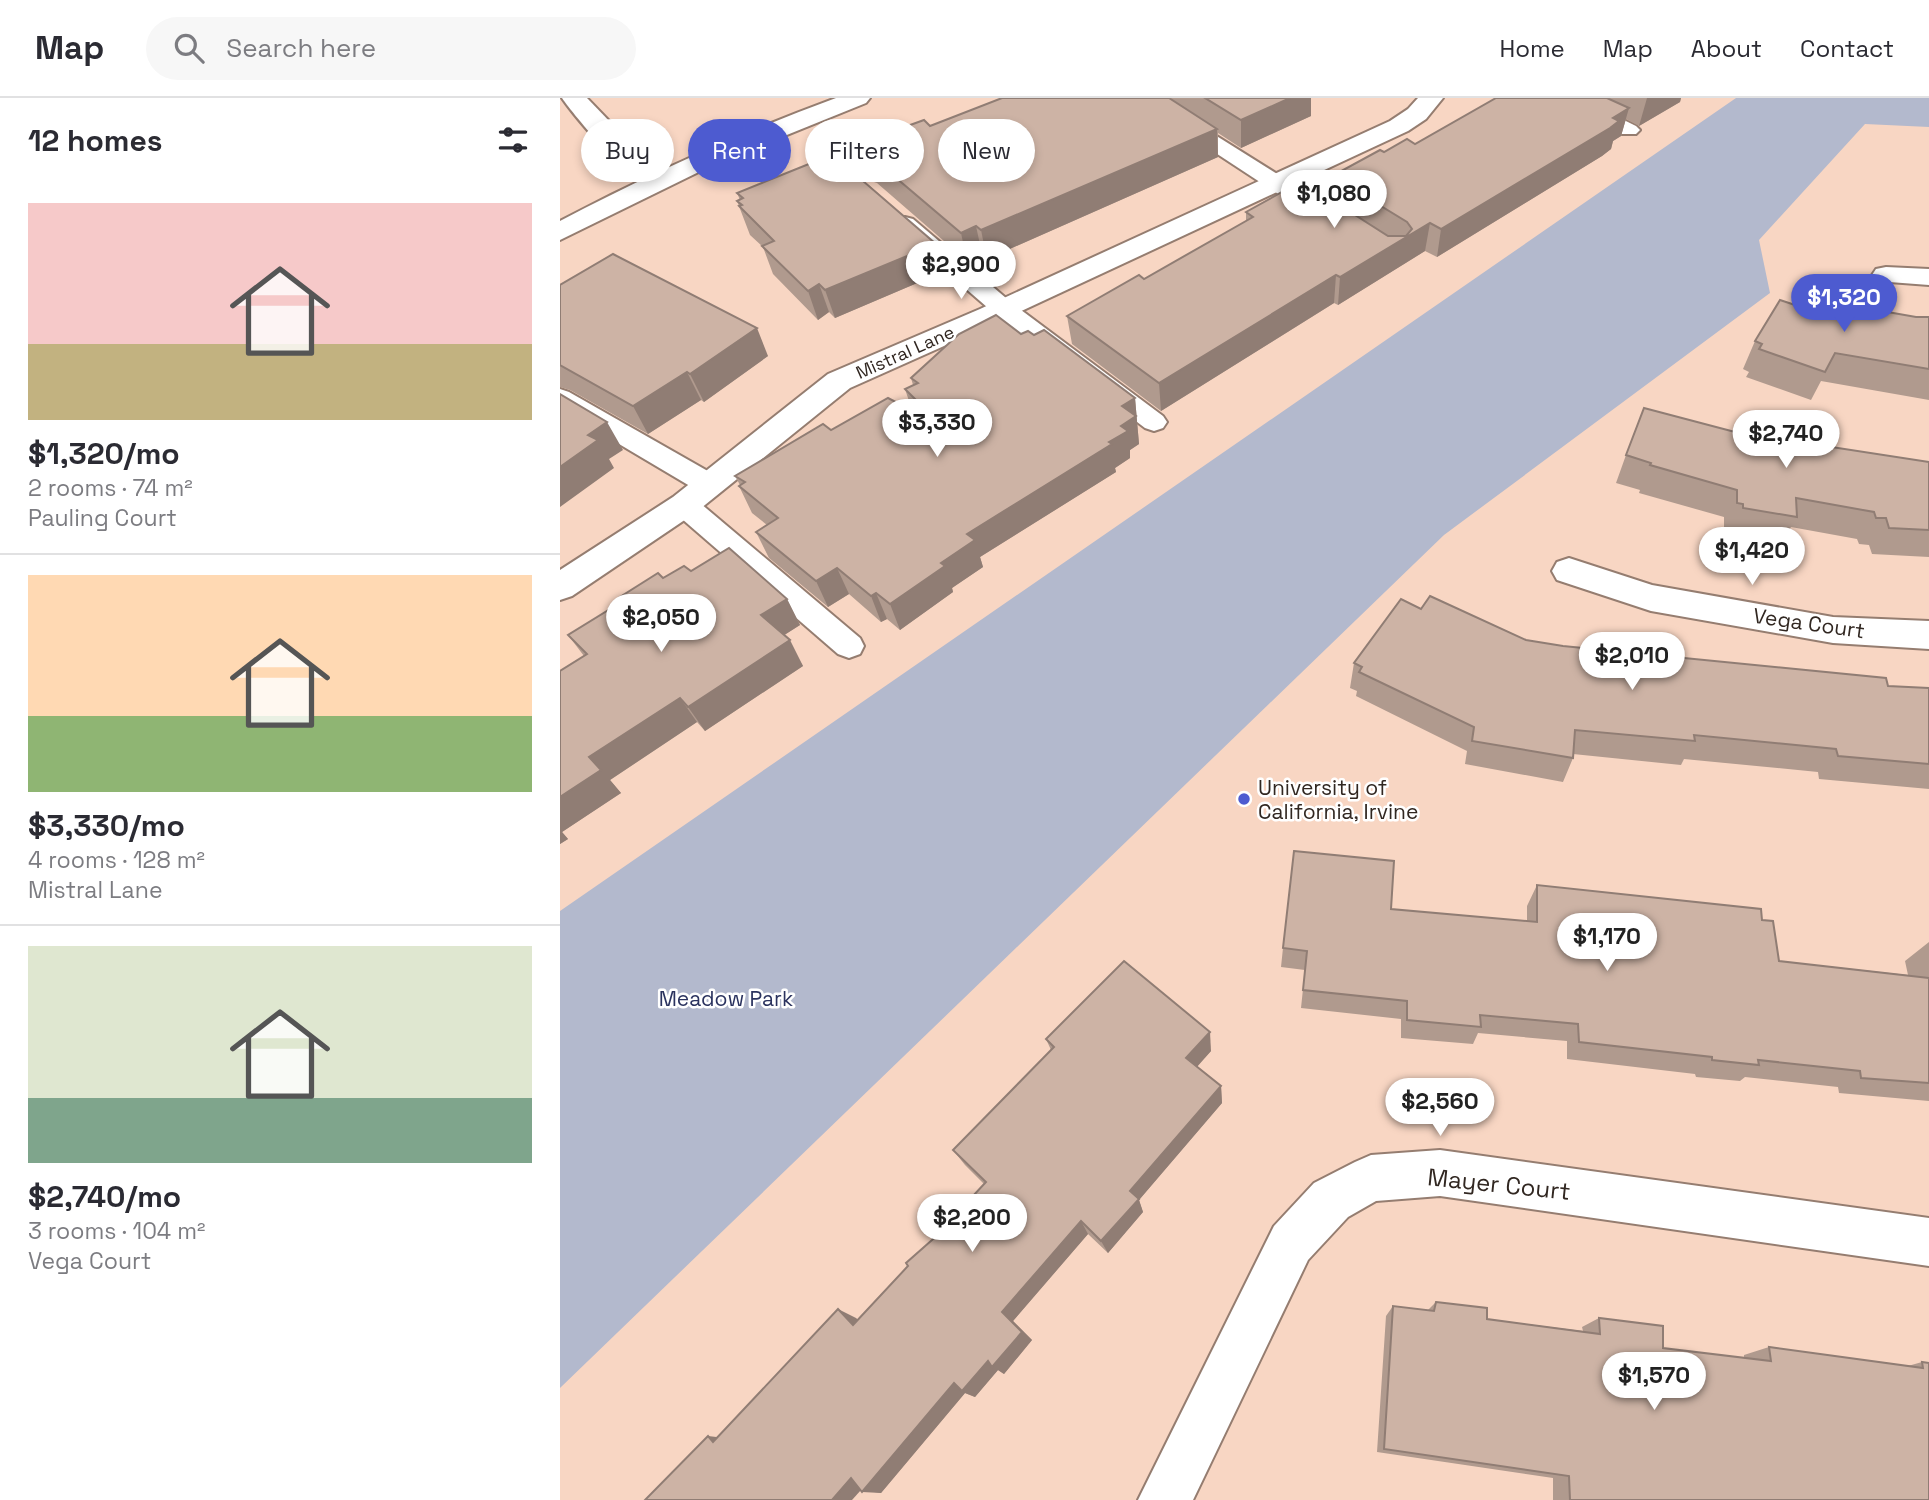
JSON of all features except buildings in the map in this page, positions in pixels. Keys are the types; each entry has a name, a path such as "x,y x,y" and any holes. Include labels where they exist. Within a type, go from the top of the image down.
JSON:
{"street":[{"path":"574,98 593,119"},
{"path":"674,172 777,127 858,98"},
{"name":"Mistral Lane","path":"560,587 684,505 839,381 1004,309 1399,126 1417,114 1431,98"},
{"path":"560,232 652,182"},
{"path":"1886,275 1929,277"},
{"name":"Vega Court","path":"1569,571 1651,598 1833,630 1929,635"},
{"name":"Mayer Court","path":"1165,1500 1291,1243 1331,1200 1371,1178 1440,1172 1929,1242"}],"lane":[{"path":"1142,98 1327,215"},
{"path":"1563,98 1629,130"},
{"path":"886,206 1004,309 1154,422"},
{"path":"560,398 709,485"},
{"path":"684,505 849,646"}],"shaded area":[{"name":"University of California, Irvine","path":"560,98 1929,98 1929,1500 560,1500"}],"green space":[{"name":"Meadow Park","path":"1736,98 1929,98 1929,127 1865,124 1759,240 1770,293 1444,535 560,1388 560,911"}],"place":[{"name":"University of California, Irvine","path":"1244,799"}]}
